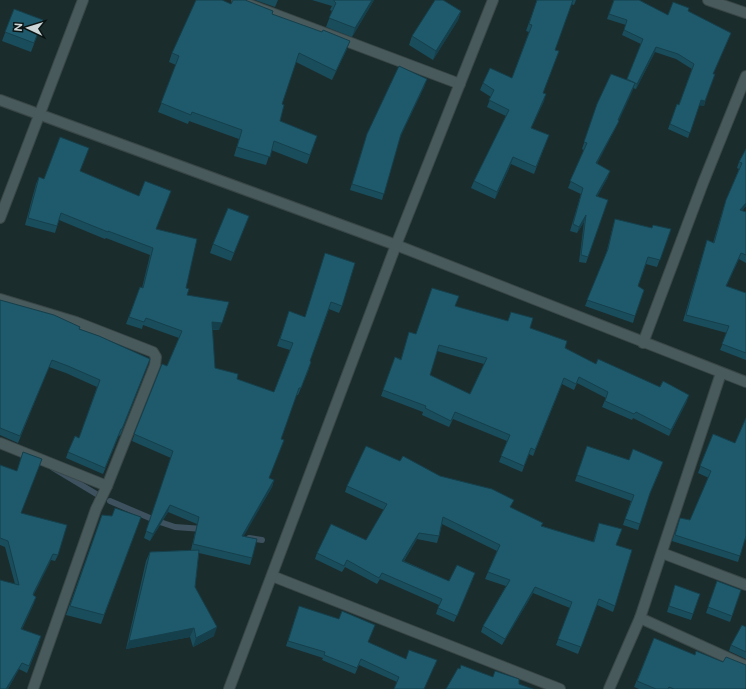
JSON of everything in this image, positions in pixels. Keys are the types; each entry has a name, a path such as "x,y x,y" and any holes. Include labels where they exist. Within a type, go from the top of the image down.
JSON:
{"street":[{"path":"0,218 83,0"},
{"path":"237,0 460,84"},
{"path":"229,689 396,245 493,0"},
{"path":"708,0 746,13"},
{"path":"643,343 703,183 746,76"},
{"path":"0,100 396,245 643,343 746,382"},
{"path":"0,299 76,322 153,352 156,357 155,365 107,486 96,509 33,689"},
{"path":"609,689 640,618 721,373"},
{"path":"0,443 107,486"},
{"path":"662,552 746,585"},
{"path":"272,576 560,689"},
{"path":"640,618 746,666"}],"building":[{"path":"196,0 222,0 231,4 233,0 245,0 273,11 272,14 322,32 323,30 350,41 336,71 299,53 282,104 284,105 280,121 317,136 310,155 274,141 270,157 237,147 242,130 192,112 191,115 161,103 179,56 172,53"},
{"path":"334,0 372,0 355,28 329,18 336,3"},
{"path":"435,0 443,0 461,11 436,51 412,36"},
{"path":"537,0 573,0 555,50 559,51 543,93 546,94 531,128 549,135 536,167 513,157 497,192 474,181 509,110 489,100 494,90 483,83 490,68 512,78 532,25 529,24"},
{"path":"614,0 639,0 668,15 673,2 689,8 688,11 731,33 713,74 715,74 705,101 701,100 690,133 670,124 677,104 679,105 694,64 678,54 656,47 637,84 627,79 643,39 624,30 627,20 609,14"},
{"path":"14,9 43,20 34,43 5,32"},
{"path":"399,66 427,79 401,134 384,194 352,184 367,134"},
{"path":"611,74 635,83 618,120 619,121 596,163 610,171 596,196 608,200 588,257 581,255 586,215 579,227 573,224 583,188 570,181 587,143 584,142 597,104"},
{"path":"60,137 89,148 80,171 139,196 145,181 171,191 156,229 197,239 186,288 189,289 187,295 229,302 222,323 212,322 215,368 238,374 237,379 274,392 293,343 280,339 289,311 305,317 325,253 355,263 342,306 331,302 310,361 311,362 301,388 299,388 281,439 284,440 269,478 274,480 242,536 257,539 252,558 193,544 199,517 170,505 153,534 146,531 173,451 134,434 162,364 167,366 182,331 146,318 144,322 129,317 140,287 143,288 153,248 61,213 57,226 28,218 39,177 44,179"},
{"path":"746,149 746,203 740,210 746,212 746,255 741,253 726,286 746,293 746,353 722,344 729,326 686,315 707,240 714,243 726,200 742,163 739,162"},
{"path":"228,208 249,216 234,253 213,244"},
{"path":"615,219 652,228 653,225 671,229 660,260 648,257 638,286 644,290 635,316 587,300 608,249"},
{"path":"432,288 459,296 455,306 508,321 511,312 533,318 530,328 567,341 565,348 596,364 598,359 660,387 663,381 689,395 671,430 636,412 634,414 605,401 608,392 579,377 576,384 564,378 535,450 531,448 524,466 501,456 510,435 455,412 451,421 425,408 426,406 383,390 395,357 401,360 409,332 416,334","holes":["439,345 487,358 470,394 430,375"]},
{"path":"0,300 54,315 80,327 79,329 99,336 150,359 105,468 68,452 75,436 79,438 100,380 68,366 52,360 20,436 0,428"},
{"path":"746,418 746,536 740,556 675,535 680,518 690,520 711,471 700,466 713,434 735,443"},
{"path":"366,446 400,461 403,456 440,476 492,489 514,500 510,507 543,523 541,526 594,542 599,523 622,529 616,545 632,550 615,606 599,599 581,647 558,639 572,602 535,587 505,639 483,626 510,580 488,572 500,545 443,517 439,536 419,533 402,561 449,581 457,565 475,573 457,616 438,608 442,599 382,573 379,578 347,560 344,566 317,553 331,524 366,540 387,504 347,486"},
{"path":"587,446 629,460 633,449 663,462 650,493 640,524 625,519 634,495 577,475"},
{"path":"23,452 42,459 21,513 67,525 58,555 53,554 34,592 33,595 36,597 21,629 41,636 29,666 22,663 6,689 0,689 0,580 19,585 8,541 0,538 0,465 17,471"},
{"path":"115,508 141,517 104,615 70,606 102,515 112,516"},
{"path":"199,550 195,587 217,627 196,638 194,628 129,641 150,552"},
{"path":"717,581 741,590 732,616 708,607"},
{"path":"675,585 700,594 693,614 669,606"},
{"path":"299,606 339,619 342,611 375,625 368,642 406,659 409,650 437,660 424,689 394,689 399,677 361,659 357,668 324,655 325,652 288,641"},
{"path":"742,625 746,627 746,652 731,645"},
{"path":"654,638 695,655 696,651 723,662 726,657 746,665 746,689 674,689 669,687 668,689 656,689 637,681"},
{"path":"461,665 493,677 495,671 519,679 519,684 533,689 446,689 458,668 460,669"}],"waterway":[{"path":"53,468 98,495"},
{"path":"110,501 175,527 203,529"},
{"path":"249,538 262,540"}]}
